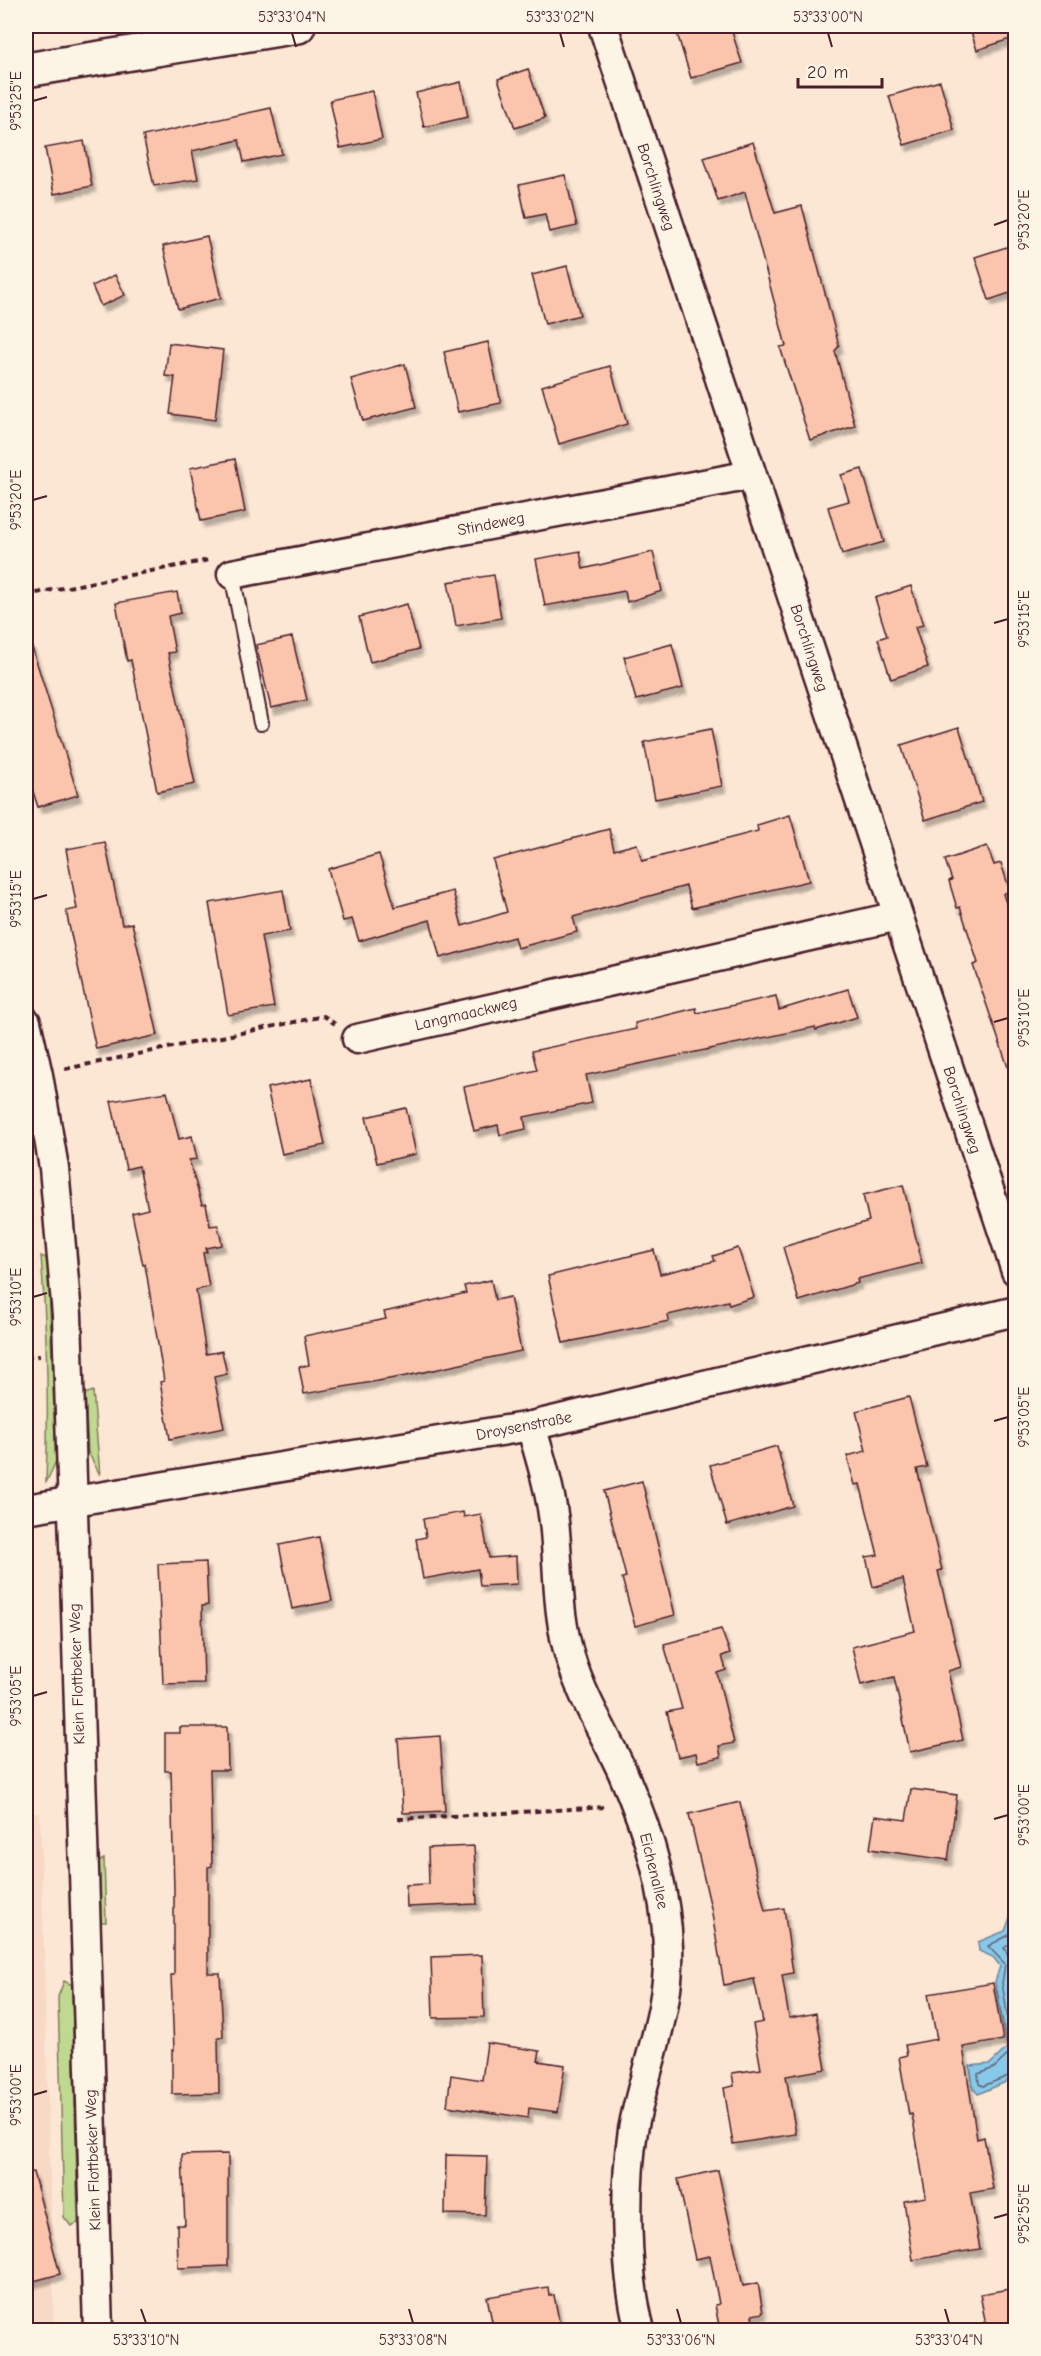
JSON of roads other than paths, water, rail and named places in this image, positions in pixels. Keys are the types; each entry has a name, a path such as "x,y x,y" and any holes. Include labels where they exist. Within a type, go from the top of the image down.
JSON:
{"street":[{"path":"26,70 298,26"},
{"name":"Borchlingweg","path":"603,26 1016,1271"},
{"name":"Stindeweg","path":"232,574 751,475"},
{"name":"Langmaackweg","path":"357,1039 898,916"},
{"name":"Klein Flottbeker Weg","path":"26,1022 54,1167 67,1315 98,2331"},
{"name":"Droysenstraße","path":"26,1509 531,1426 1016,1311"},
{"name":"Eichenallee","path":"531,1426 548,1488 555,1530 562,1626 571,1662 634,1801 647,1839 664,1905 668,1947 663,2015 633,2129 627,2183 627,2229 640,2331"}],"lane":[{"path":"232,574 261,723"}],"water":[{"path":"1015,1904 1015,2078 978,2094 973,2088 970,2066 990,2064 1007,2048 995,1982 1000,1966 993,1957 979,1951 978,1942 1005,1931"}]}
